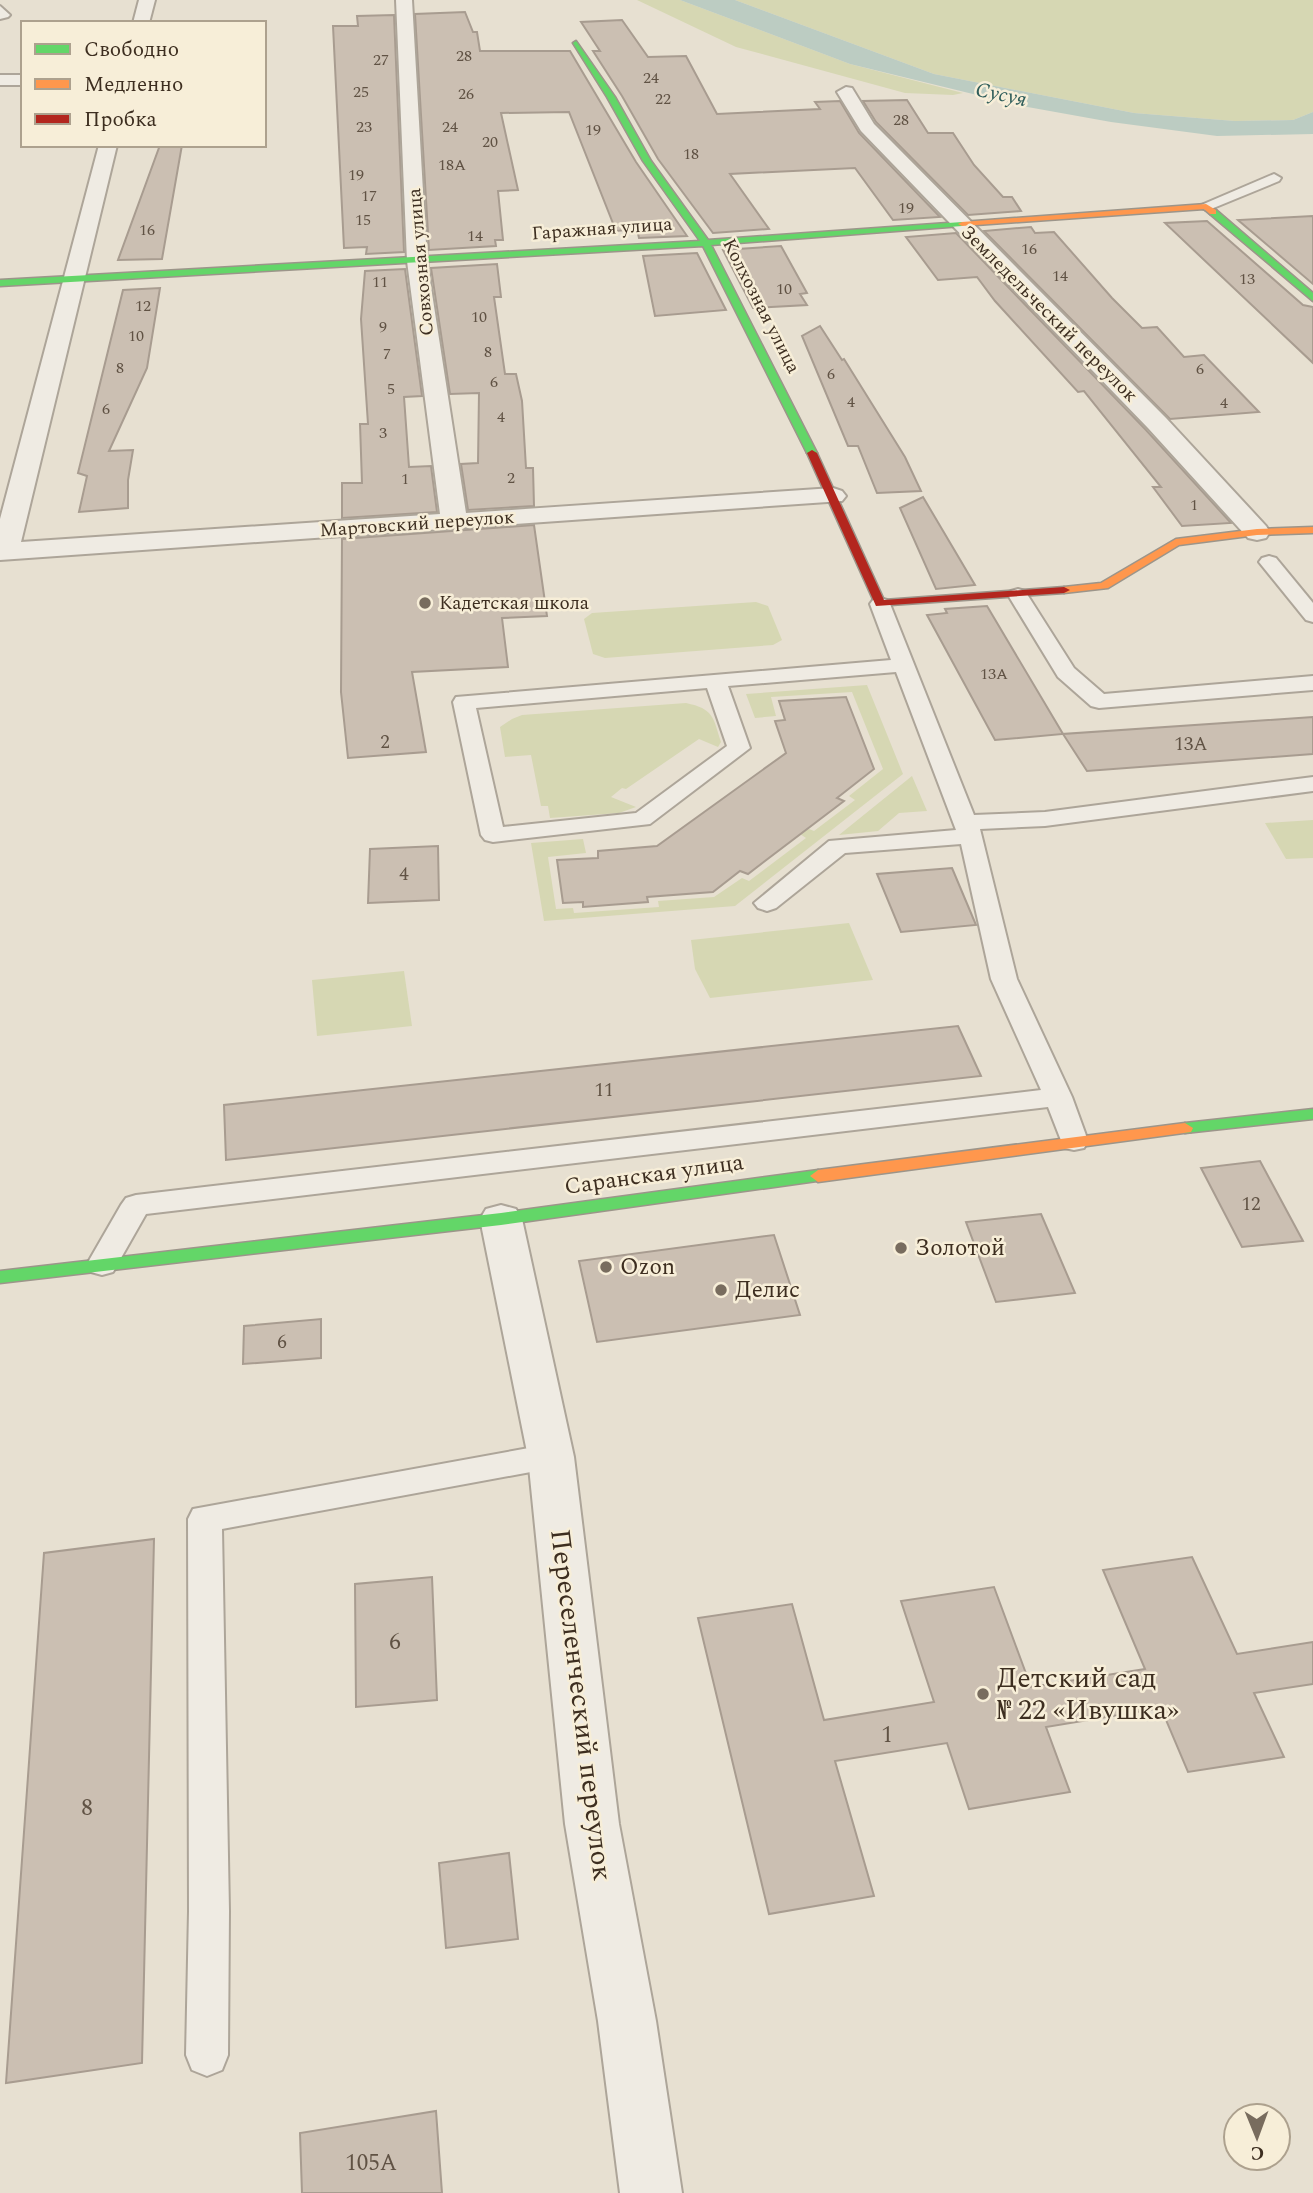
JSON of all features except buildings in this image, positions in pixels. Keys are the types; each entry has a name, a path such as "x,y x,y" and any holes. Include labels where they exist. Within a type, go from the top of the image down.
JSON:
{"street":[{"path":"142,21 147,0"},
{"name":"Совхозная улица","path":"404,0 417,261 454,522"},
{"name":"Колхозная улица","path":"576,43 611,97 647,161 706,243 833,496 880,604"},
{"path":"0,80 21,80"},
{"name":"Земледельческий переулок","path":"846,92 867,127 1157,423 1256,532"},
{"path":"3,552 107,147"},
{"path":"1206,206 1313,298"},
{"name":"Гаражная улица","path":"0,283 706,243 1206,206"},
{"name":"Мартовский переулок","path":"3,552 833,496"},
{"path":"880,604 1104,586 1176,542 1256,532 1313,530"},
{"name":"Саранская улица","path":"0,1277 501,1219 1074,1141 1313,1114"},
{"name":"Переселенческий переулок","path":"501,1219 551,1457 592,1824 627,2021 651,2193"}],"lane":[{"path":"0,9 4,15 0,16"},
{"path":"1206,206 1274,178"},
{"path":"1269,562 1313,616"},
{"path":"1018,595 1066,672 1098,701 1313,682"},
{"path":"880,604 969,830 1004,979 1058,1097 1074,1141"},
{"path":"715,681 739,748 642,819 493,835 464,702 906,665"},
{"path":"767,903 838,846 937,836 1313,783"},
{"path":"102,1264 136,1205 1058,1097"},
{"path":"207,2055 209,1911 205,1519 551,1457"}],"green space":[{"path":"637,0 680,0 850,64 963,93 905,93 736,47"},
{"path":"735,0 1313,0 1313,112 1293,120 1235,121 1134,113 934,74"},
{"path":"756,602 768,606 782,640 773,645 605,658 593,654 584,619 592,613"},
{"path":"867,685 903,774 735,906 544,921 531,843 583,839 586,853 548,857 556,909 573,908 574,913 659,907 658,901 714,897 742,878 749,881 806,838 800,834 809,829 814,831 855,800 849,796 883,769 852,692 771,697 776,716 755,718 746,694"},
{"path":"686,703 702,708 711,715 721,742 718,747 699,739 626,789 622,788 611,797 636,807 619,813 550,818 548,806 541,806 531,755 505,757 500,727 522,715"},
{"path":"912,776 927,811 899,813 878,831 839,835"},
{"path":"1313,820 1313,858 1286,859 1265,823"},
{"path":"849,923 873,980 710,998 695,969 691,940"},
{"path":"404,971 412,1026 317,1036 312,980"}],"water":[{"name":"Сусуя","path":"680,0 735,0 934,74 1134,113 1235,121 1293,120 1313,112 1313,134 1217,136 1111,122 1022,106 850,64"}],"traffic: fast":[{"path":"576,43 611,97 647,161 706,243 812,453"},
{"path":"1213,212 1313,298"},
{"path":"0,283 706,243 962,224"},
{"path":"1185,1128 1313,1114"},
{"path":"0,1277 501,1219 818,1176"}],"traffic: slow":[{"path":"962,224 1206,206 1213,212"},
{"path":"1064,590 1104,586 1176,542 1257,532 1313,530"},
{"path":"818,1176 1185,1128"}],"traffic: jam":[{"path":"812,453 880,604 1064,590"}],"place":[{"name":"Кадетская школа","path":"425,603"},
{"name":"Золотой","path":"901,1248"},
{"name":"Ozon","path":"606,1267"},
{"name":"Делис","path":"721,1290"},
{"name":"Детский сад № 22 «Ивушка»","path":"983,1694"}]}
